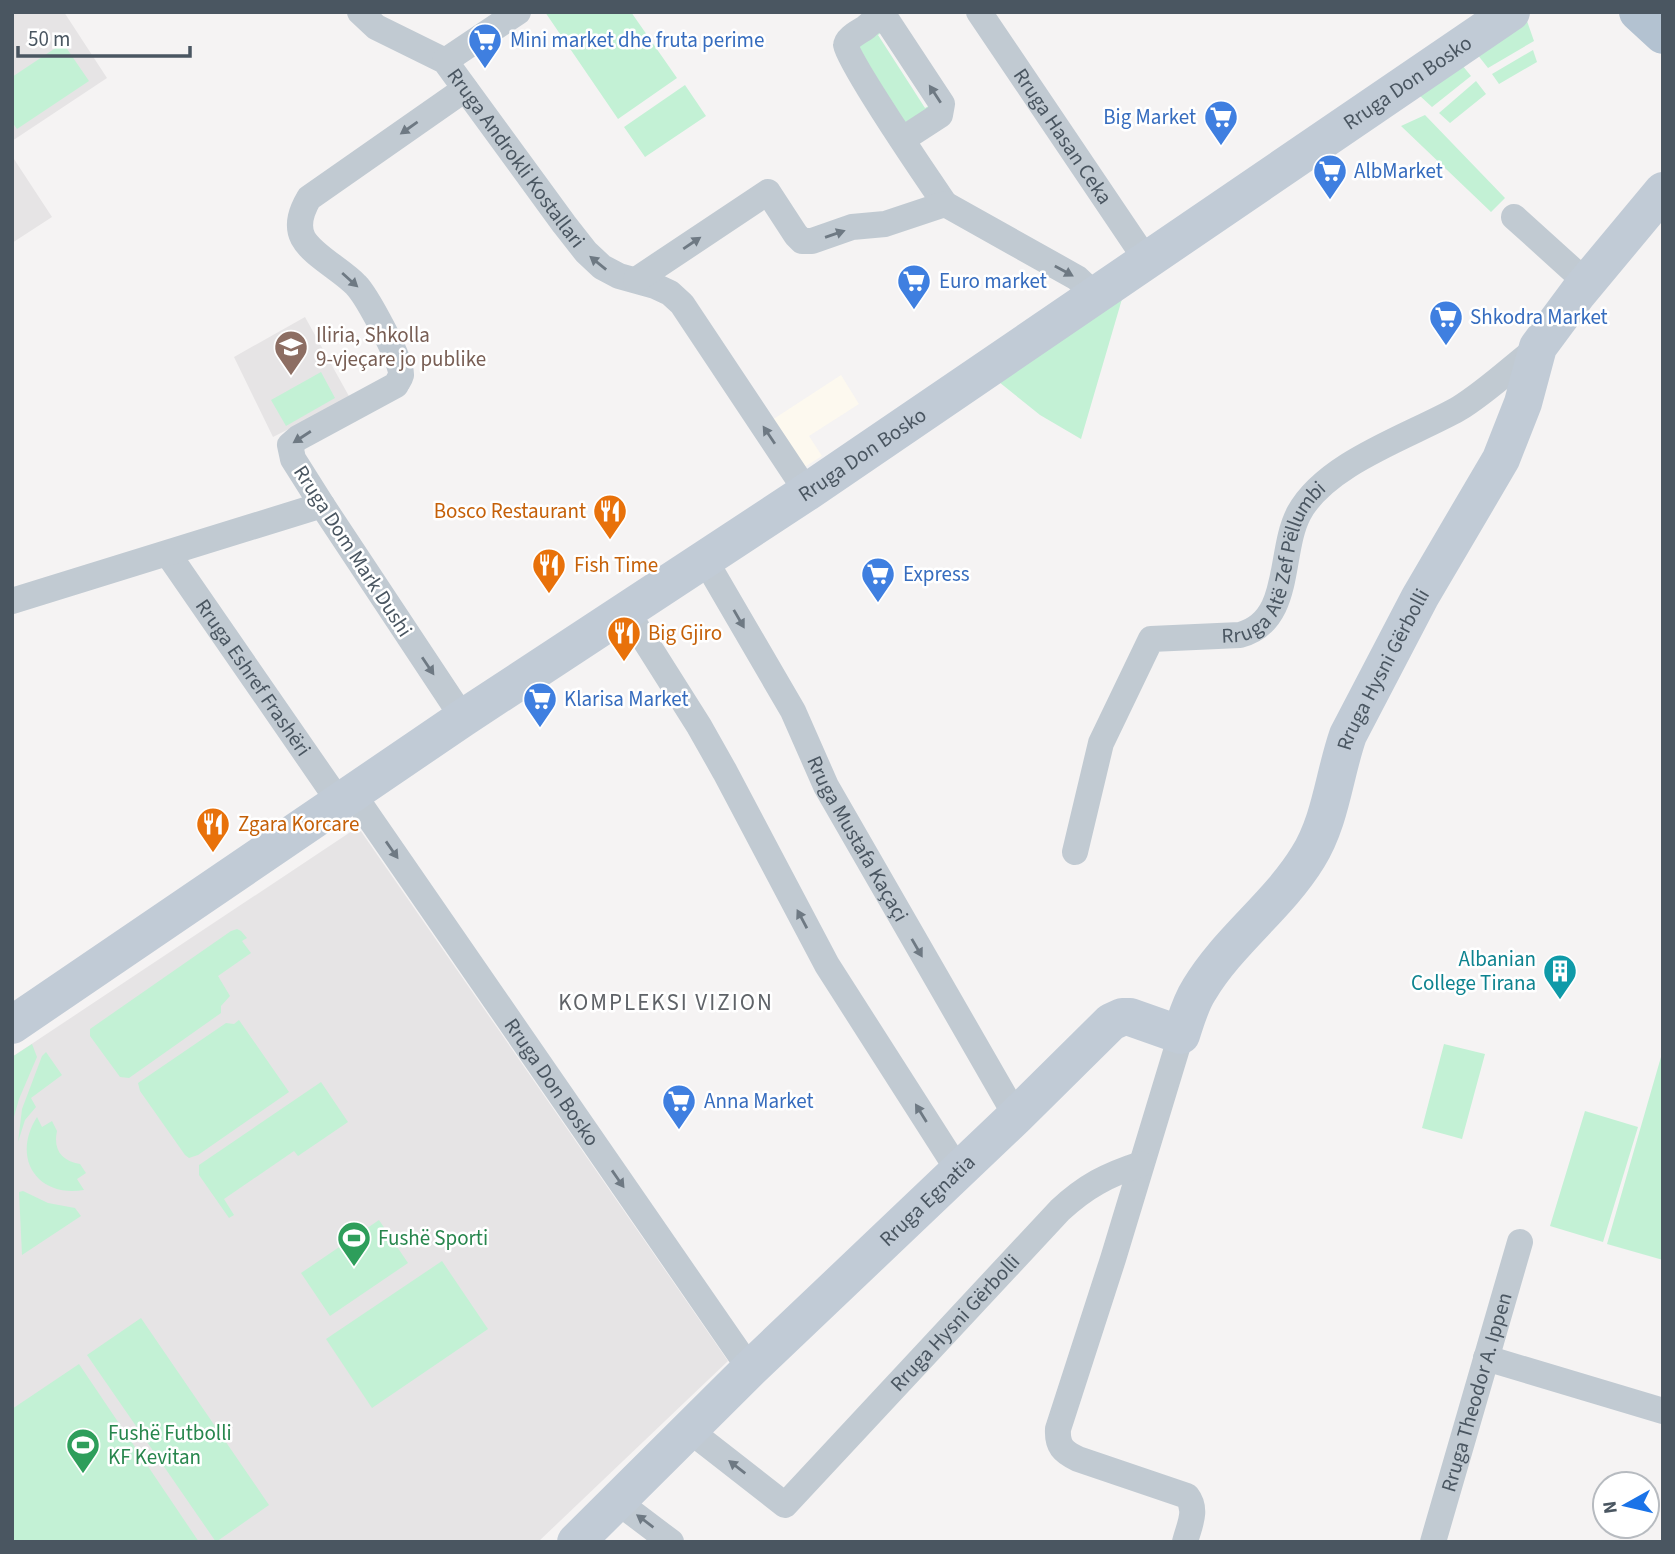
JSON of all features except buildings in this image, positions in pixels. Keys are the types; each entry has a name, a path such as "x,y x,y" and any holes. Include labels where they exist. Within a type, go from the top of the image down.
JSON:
{"main road":[{"path":"1638,12 1663,35"}],"street":[{"name":"Rruga Androkli Kostallari","path":"360,12 376,27 445,61 586,252 602,267 619,276 670,293 682,304 807,492"},
{"path":"445,61 518,12"},
{"name":"Rruga Hasan Ceka","path":"979,12 1147,261"},
{"name":"Rruga Don Bosko","path":"12,1025 463,718 807,492 1511,12"},
{"name":"Rruga Dom Mark Dushi","path":"463,718 322,506 293,459 290,445 298,438 396,385 401,375 399,362 367,298 304,239 300,224 303,210 309,198 465,89"},
{"path":"903,139 945,204 1077,278 1096,296"},
{"name":"Rruga Hysni Gërbolli","path":"1185,1542 1193,1511 1192,1503 1186,1496 1128,1478 1072,1456 1060,1447 1057,1438 1189,1009 1209,975 1296,873 1312,850 1325,820 1348,735 1420,597 1502,459 1523,404 1538,347 1663,191"},
{"path":"636,281 768,192 802,240 812,241 852,227 885,224 945,204"},
{"path":"1514,217 1587,283"},
{"name":"Rruga Atë Zef Pëllumbi","path":"1076,852 1101,743 1151,639 1231,636 1254,631 1265,620 1276,602 1299,514 1313,493 1329,478 1350,465 1470,401 1538,347"},
{"path":"12,601 322,506"},
{"name":"Rruga Eshref Frashëri","path":"168,554 347,798"},
{"name":"Rruga Mustafa Kaçaçi","path":"705,560 793,711 826,786 1016,1116"},
{"path":"627,612 699,726 827,965 958,1170"},
{"name":"Rruga Don Bosko","path":"347,798 750,1369"},
{"name":"Rruga Egnatia","path":"576,1542 750,1369 1111,1022 1130,1017 1181,1035"},
{"name":"Rruga Hysni Gërbolli","path":"689,1430 785,1505 1060,1210 1080,1191 1111,1174 1141,1164"},
{"name":"Rruga Theodor A. Ippen","path":"1433,1542 1520,1242"},
{"path":"1486,1358 1663,1411"},
{"path":"618,1502 671,1542"}],"shaded area":[{"path":"12,12 64,12 107,78 12,141"},
{"path":"12,156 52,217 12,243"},
{"name":"Iliria, Shkolla 9-vjeçare jo publike","path":"305,317 350,398 273,437 234,357"},
{"path":"841,375 859,404 809,436 822,456 803,468 772,420"},
{"path":"358,827 728,1361 538,1542 12,1542 12,1057"}],"green space":[{"path":"545,12 631,12 677,78 618,119"},
{"path":"1527,21 1534,41 1488,68 1477,54"},
{"path":"879,26 884,31 878,35 925,108 934,103 935,105 904,123 856,49"},
{"path":"63,43 89,81 17,129 12,122 12,77"},
{"path":"1533,50 1537,62 1499,84 1492,74"},
{"path":"1462,65 1471,76 1432,107 1419,95"},
{"path":"1476,81 1486,94 1450,123 1439,113"},
{"path":"685,85 706,116 645,157 624,127"},
{"path":"1425,115 1505,198 1491,212 1401,126"},
{"path":"1122,299 1081,439 1040,415 999,382"},
{"path":"321,372 335,398 286,426 271,400"},
{"path":"237,929 247,938 242,941 251,953 218,976 230,996 221,1006 221,1013 129,1078 120,1077 90,1036 90,1029"},
{"path":"239,1020 289,1092 198,1155 189,1158 140,1091 138,1083 226,1023 234,1024"},
{"path":"32,1044 37,1057 19,1099 12,1124 12,1057"},
{"path":"1444,1044 1485,1054 1462,1139 1422,1128"},
{"path":"1663,1050 1663,1260 1607,1244"},
{"path":"46,1052 62,1075 31,1098 36,1107 25,1120 18,1142 22,1109 42,1056"},
{"path":"321,1082 348,1122 298,1156 294,1151 224,1199 234,1215 229,1218 199,1175 199,1165"},
{"path":"1585,1111 1638,1127 1603,1242 1550,1226"},
{"path":"37,1117 42,1127 52,1121 57,1131 56,1143 60,1153 68,1160 80,1164 86,1173 77,1179 84,1190 53,1188 33,1172 27,1147"},
{"path":"23,1191 48,1203 75,1208 81,1216 22,1255 19,1192"},
{"name":"Fushë Sporti","path":"379,1220 408,1263 330,1316 301,1273"},
{"path":"442,1261 488,1329 372,1408 326,1339"},
{"path":"141,1318 269,1505 216,1542 87,1355"},
{"name":"Fushë Futbolli KF Kevitan","path":"79,1364 199,1542 12,1542 12,1409"}],"place":[{"name":"Mini market dhe fruta perime","path":"485,70"},
{"name":"Big Market","path":"1221,147"},
{"name":"AlbMarket","path":"1330,201"},
{"name":"Euro market","path":"914,311"},
{"name":"Shkodra Market","path":"1446,347"},
{"name":"Iliria, Shkolla 9-vjeçare jo publike","path":"291,377"},
{"name":"Bosco Restaurant","path":"610,541"},
{"name":"Fish Time","path":"549,595"},
{"name":"Express","path":"878,604"},
{"name":"Big Gjiro","path":"624,663"},
{"name":"Klarisa Market","path":"540,729"},
{"name":"Zgara Korcare","path":"213,854"},
{"name":"Albanian College Tirana","path":"1560,1001"},
{"name":"Anna Market","path":"679,1131"},
{"name":"Fushë Sporti","path":"354,1268"},
{"name":"Fushë Futbolli KF Kevitan","path":"83,1475"}],"district":[{"name":"KOMPLEKSI VIZION","path":"666,1002"}]}
